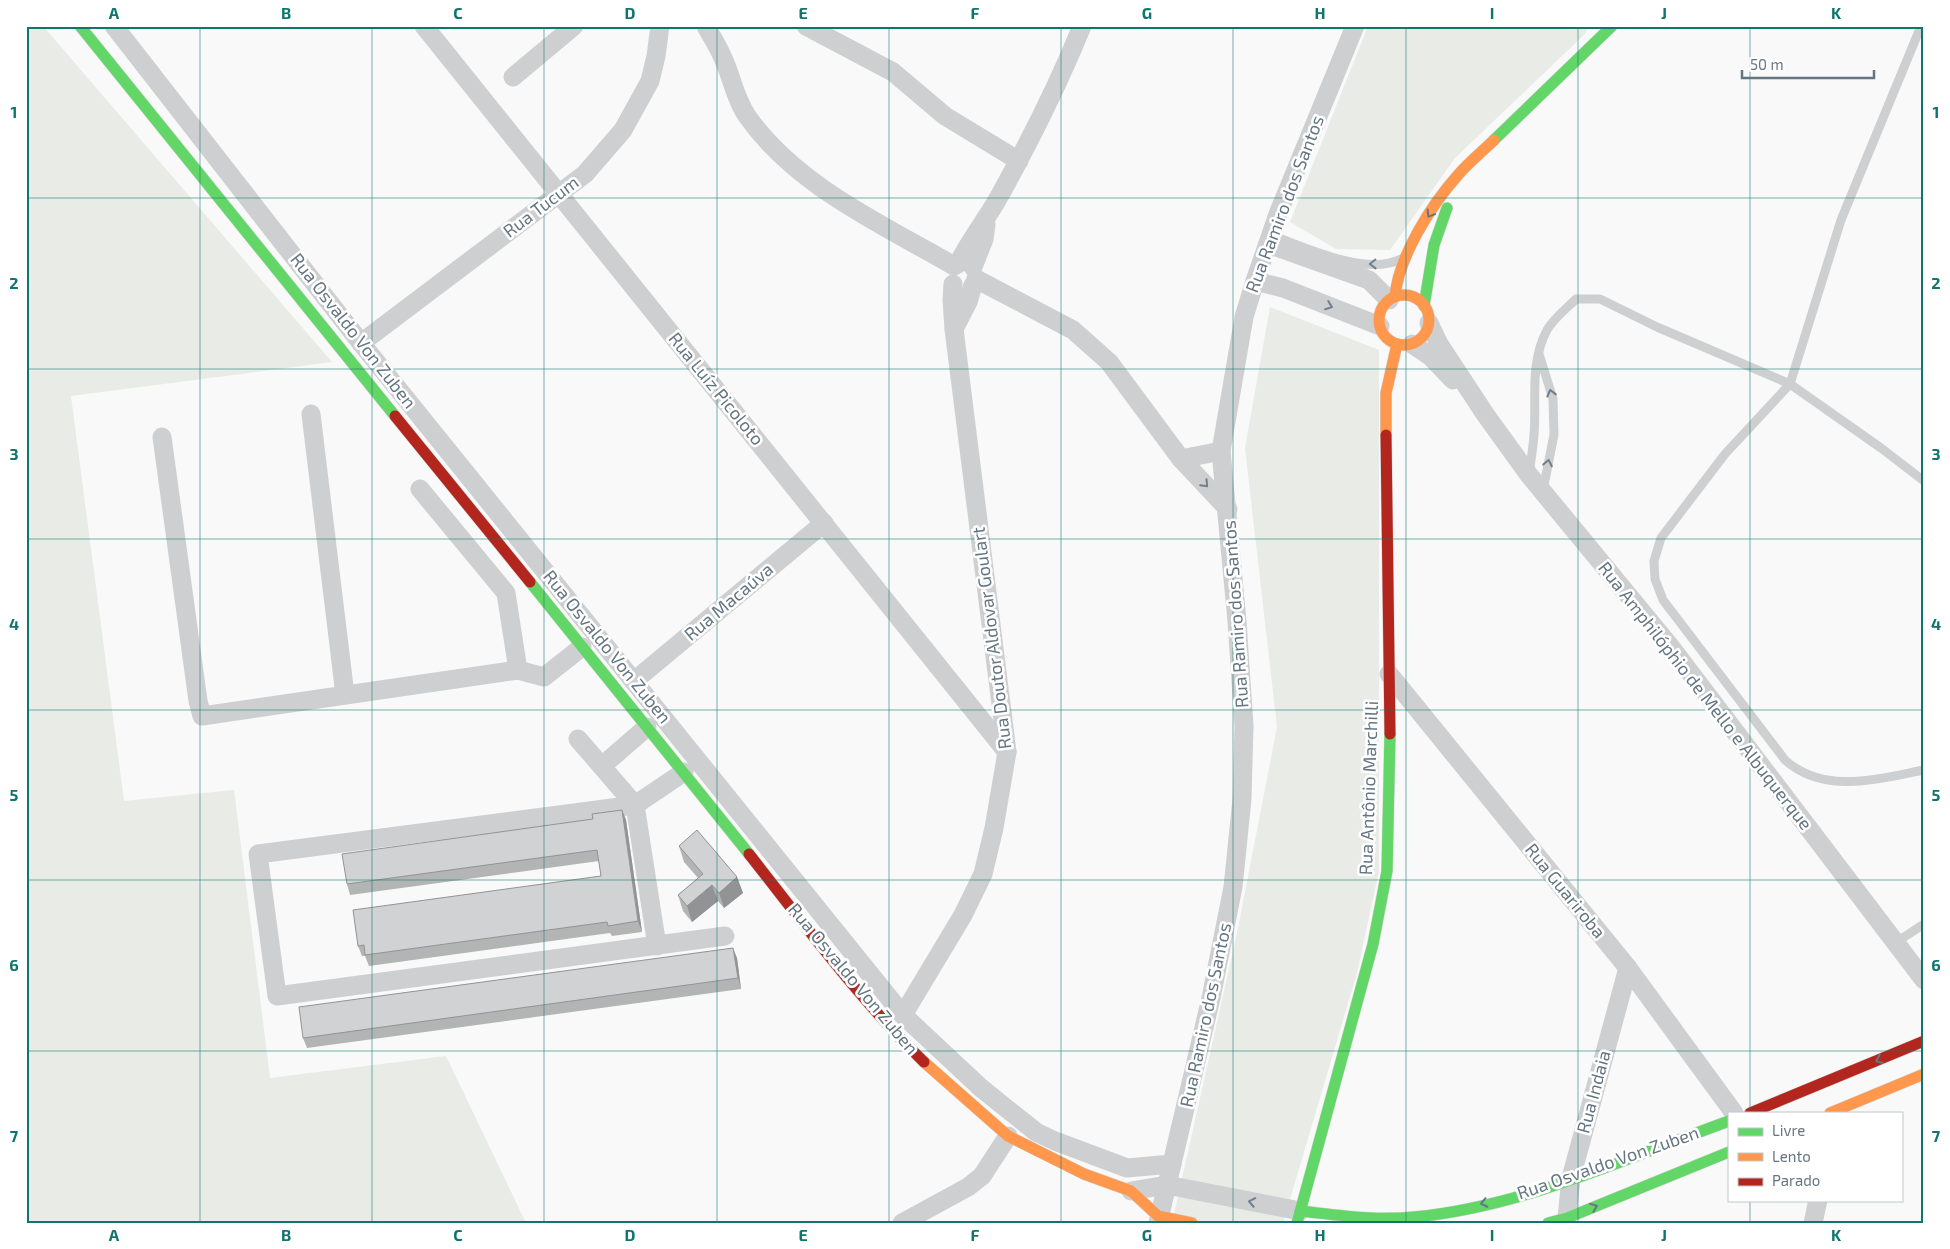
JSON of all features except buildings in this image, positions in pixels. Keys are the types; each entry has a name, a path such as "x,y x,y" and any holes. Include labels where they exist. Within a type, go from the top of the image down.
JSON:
{"street":[{"name":"Rua Osvaldo Von Zuben","path":"80,26 684,772 833,961 895,1034 944,1082 1008,1136 1084,1174 1131,1191 1158,1219"},
{"name":"Rua Osvaldo Von Zuben","path":"114,26 362,343 903,1015 981,1088 1036,1132 1127,1168 1172,1164"},
{"name":"Rua Luíz Picoloto","path":"424,26 560,192 1006,752"},
{"path":"514,77 574,26"},
{"name":"Rua Tucum","path":"362,343 585,174 623,130 650,80 656,56 660,26"},
{"path":"806,26 893,72 946,116 1019,161"},
{"name":"Rua Doutor Aldovar Goulart","path":"903,1015 963,915 983,874 994,828 1006,752 954,329 968,302 964,274 984,239 987,219 1054,95 1082,26"},
{"name":"Rua Ramiro dos Santos","path":"1158,1219 1211,998 1233,887 1242,799 1244,726 1228,509 1221,452 1244,317 1255,281 1268,243 1356,26"},
{"path":"705,27 723,57 735,95 747,116 765,138 804,176 964,274 1073,330 1109,362 1181,459 1228,509"},
{"path":"1458,175 1434,245 1423,336 1404,344 1389,340 1380,326 1380,315 1390,301 1413,242 1433,209 1458,175 1604,30"},
{"path":"1268,243 1369,280 1390,301"},
{"path":"1255,281 1283,288 1380,326"},
{"path":"1390,301 1405,296 1416,298 1426,314"},
{"name":"Rua Amphilóphio de Mello e Albuquerque","path":"1426,314 1439,344 1484,414 1529,475 1670,646 1924,980"},
{"name":"Rua Amphilóphio de Mello e Albuquerque","path":"1404,344 1430,356 1484,414"},
{"name":"Rua Antônio Marchilli","path":"1299,1217 1373,944 1387,871 1390,778 1386,393 1404,344"},
{"path":"311,414 345,695"},
{"path":"162,437 198,701 202,716 518,670 544,677 582,647"},
{"path":"1181,459 1221,452"},
{"path":"420,490 506,593 518,670"},
{"name":"Rua Macaúva","path":"634,681 824,524"},
{"name":"Rua Guariroba","path":"1389,674 1628,968 1733,1112"},
{"path":"602,766 647,727"},
{"path":"578,739 636,805 657,946"},
{"path":"684,772 636,805 258,854 277,996 725,936"},
{"name":"Rua Indaia","path":"1557,1221 1571,1178 1628,968"},
{"path":"1752,1112 1924,1041"},
{"path":"1836,1112 1924,1074"},
{"name":"Rua Osvaldo Von Zuben","path":"1131,1191 1167,1185 1299,1217 1428,1215 1535,1192 1728,1121"},
{"path":"902,1223 925,1218 982,1176 1008,1136"},
{"name":"Rua Osvaldo Von Zuben","path":"1557,1221 1728,1152"},
{"path":"1813,1223 1818,1202"},
{"path":"1158,1219 1192,1223"}],"lane":[{"path":"1922,26 1840,220 1790,384 1725,454 1661,538 1654,561 1655,578 1663,600 1785,760 1798,772 1814,779 1859,783 1924,770"},
{"path":"1268,243 1322,253 1364,264 1386,264 1400,260 1413,242"},
{"path":"1529,475 1534,435 1534,378 1538,354 1555,319 1576,299 1600,300 1657,327 1790,384 1881,448 1924,481"},
{"path":"1538,354 1553,399 1554,435 1543,491"},
{"path":"1895,943 1924,924"}],"shaded area":[{"path":"26,26 43,26 332,362 71,396 124,801 234,790 270,1078 446,1056 526,1223 26,1223"},
{"path":"1368,26 1587,26 1586,33 1455,158 1390,250 1336,249 1290,222"},
{"path":"1270,307 1379,350 1379,871 1357,973 1283,1223 1172,1223 1237,933 1277,727 1245,448"}],"traffic: fast":[{"path":"80,26 395,416"},
{"path":"1494,140 1612,26"},
{"path":"1424,306 1434,245 1447,208"},
{"path":"530,582 749,854"},
{"path":"1297,1223 1373,944 1387,871 1390,734"},
{"path":"1300,1211 1386,1218 1454,1212 1494,1203 1574,1179 1728,1121"},
{"path":"1548,1223 1567,1218 1728,1152"}],"traffic: slow":[{"path":"1395,297 1402,265 1427,216 1458,175 1494,140"},
{"path":"1404,295 1413,297 1424,306 1429,320 1427,329 1418,340 1404,345 1395,343 1384,334 1379,320 1381,311 1390,300 1404,295"},
{"path":"1386,435 1386,393 1397,344"},
{"path":"924,1062 1008,1136 1084,1174 1131,1191 1158,1216 1192,1223"},
{"path":"1832,1112 1924,1074"}],"traffic: jam":[{"path":"395,416 530,582"},
{"path":"1386,435 1390,734"},
{"path":"749,854 855,987 924,1062"},
{"path":"1752,1112 1924,1041"}]}
